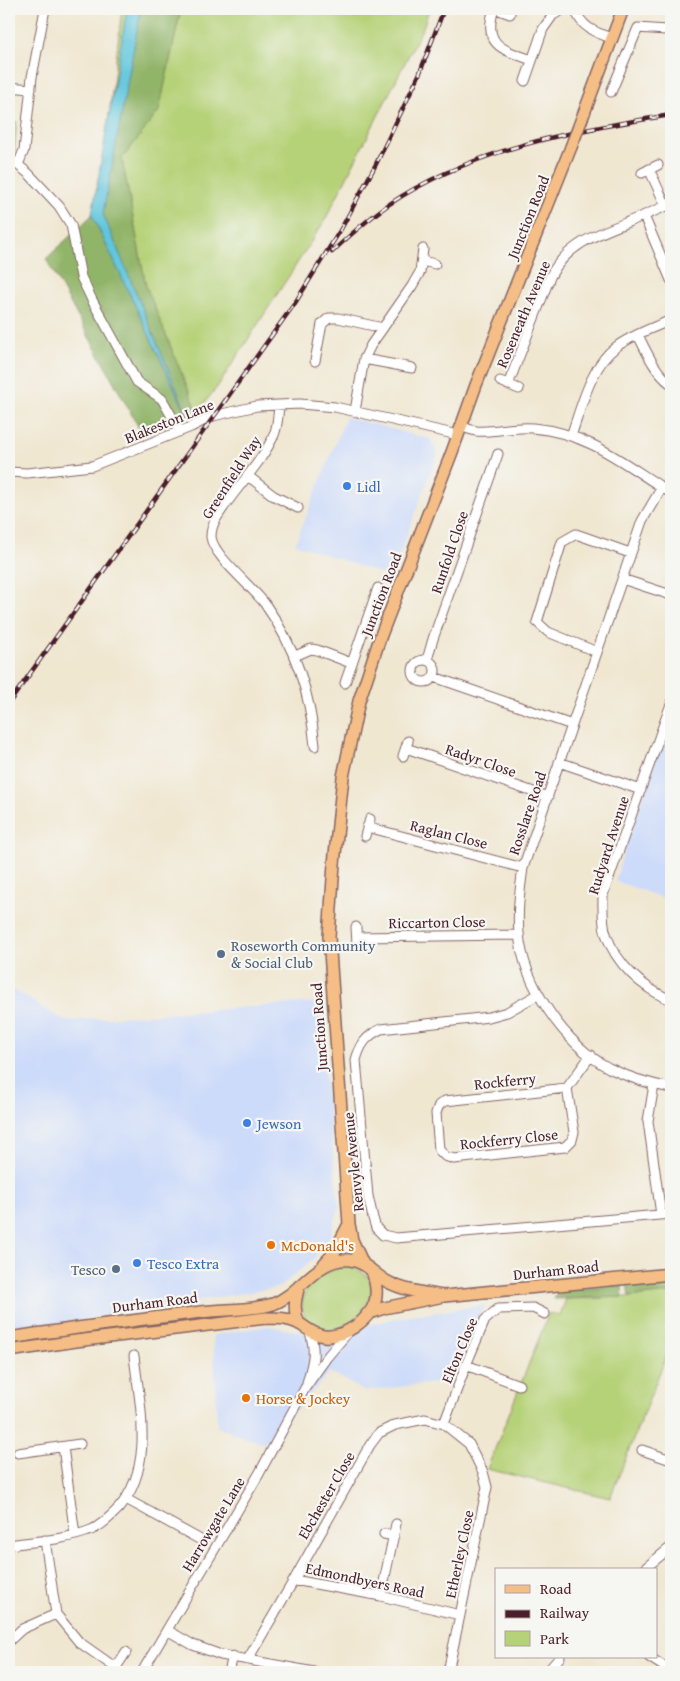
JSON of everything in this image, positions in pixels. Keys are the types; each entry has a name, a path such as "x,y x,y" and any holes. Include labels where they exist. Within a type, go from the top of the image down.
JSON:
{"main road":[{"name":"Junction Road","path":"362,1264 352,1240 349,1224 328,937 343,777 359,701 381,635 623,9"},
{"path":"322,1267 334,1253 349,1224"},
{"name":"Durham Road","path":"9,1338 212,1310 256,1308 274,1303 322,1267 335,1261 343,1260 351,1260 362,1264 385,1280 408,1290 444,1296"},
{"path":"368,1314 375,1302 376,1284 372,1272"},
{"name":"Durham Road","path":"9,1351 266,1318 286,1318 310,1332 322,1336 337,1336 351,1329 368,1314 384,1308 444,1296 671,1274"},
{"path":"299,1286 295,1300 295,1314 299,1324"}],"street":[{"path":"18,165 24,150 31,90 45,9"},
{"path":"510,14 495,9 489,22 490,34 496,44 506,52 532,60"},
{"path":"525,82 543,29 553,16 564,9"},
{"path":"575,9 585,26 591,31 612,38"},
{"path":"611,92 638,28 671,29"},
{"path":"9,87 31,90"},
{"path":"9,160 18,165 58,206 71,225 82,277 92,300 138,382 162,400 180,431"},
{"path":"650,169 669,205"},
{"name":"Roseneath Avenue","path":"519,389 504,383 550,277 560,261 572,248 584,240 669,205"},
{"path":"644,216 671,280"},
{"path":"355,411 364,359 420,272 423,249"},
{"path":"422,261 435,264"},
{"path":"315,361 322,324 329,318 338,318 383,328"},
{"path":"571,436 594,377 604,359 624,342 671,320"},
{"path":"638,335 651,361 671,384"},
{"path":"364,359 412,368"},
{"name":"Blakeston Lane","path":"9,472 27,473 92,466 213,416 257,406 300,404 335,407 459,430 476,431 518,427 533,428 571,436 589,442 610,453 671,493"},
{"name":"Greenfield Way","path":"279,405 275,434 248,476 216,518 212,538 216,551 266,605 295,656 313,717 315,746"},
{"name":"Runfold Close","path":"428,660 433,639 498,454"},
{"path":"248,476 274,496 298,508"},
{"name":"Rosslare Road","path":"662,487 642,521 630,553 523,868 518,914 519,934 530,974 552,1017 564,1032 609,1068 654,1085 671,1088"},
{"path":"596,652 548,632 537,622 562,542 576,534 630,553"},
{"path":"622,579 671,595"},
{"path":"345,683 378,588"},
{"path":"295,656 311,649 351,664"},
{"path":"428,660 435,666 436,672 434,677 429,681 420,681 415,678 413,672 417,662 428,660"},
{"path":"434,677 572,725"},
{"name":"Rudyard Avenue","path":"671,704 603,895 603,915 606,933 615,955 628,971 642,983 671,1000"},
{"name":"Radyr Close","path":"406,748 548,797"},
{"path":"559,762 641,790"},
{"name":"Raglan Close","path":"367,828 523,868"},
{"name":"Riccarton Close","path":"356,936 519,934"},
{"name":"Renvyle Avenue","path":"539,994 507,1012 489,1017 381,1029 372,1033 360,1046 356,1060 368,1196 376,1228 383,1235 396,1238 671,1214"},
{"path":"568,1088 591,1055"},
{"path":"654,1085 648,1121 661,1215"},
{"name":"Rockferry Close","path":"445,1101 439,1105 436,1113 439,1150 445,1156 454,1159 565,1148 572,1140 574,1132 568,1088"},
{"name":"Rockferry","path":"445,1101 568,1088"},
{"name":"Elton Close","path":"444,1424 485,1320 498,1309 533,1308 546,1314"},
{"name":"Harrowgate Lane","path":"142,1672 260,1474 305,1388 351,1329"},
{"name":"Harrowgate Lane","path":"305,1388 312,1364 314,1348 310,1332"},
{"path":"9,1545 75,1535 92,1530 113,1515 126,1499 138,1474 142,1445 142,1418 134,1356"},
{"path":"466,1365 519,1385"},
{"name":"Ebchester Close","path":"248,1659 370,1445 380,1433 396,1425 425,1419 444,1424 469,1444"},
{"path":"18,1453 80,1444"},
{"name":"Etherley Close","path":"448,1672 487,1487 483,1472 469,1444"},
{"path":"62,1447 75,1535"},
{"path":"642,1450 671,1460"},
{"path":"126,1499 199,1539"},
{"path":"380,1596 396,1524"},
{"path":"384,1534 394,1536"},
{"path":"45,1540 56,1614 79,1642 115,1670 126,1652"},
{"path":"646,1568 671,1547"},
{"name":"Edmondbyers Road","path":"294,1580 380,1596 460,1614"},
{"path":"9,1640 22,1629 56,1614"},
{"path":"167,1630 193,1645 221,1655 314,1672"},
{"path":"229,1672 232,1656"},
{"path":"547,1672 559,1658"},
{"path":"650,1658 657,1669 671,1672"}],"shaded area":[{"path":"346,417 430,439 438,453 391,577 295,544"},
{"path":"671,714 671,901 615,881"},
{"path":"9,987 65,1021 317,1002 339,1207 329,1239 316,1257 280,1287 9,1332"},
{"path":"485,1305 452,1381 364,1391 330,1372 264,1444 217,1427 213,1335 268,1326 326,1336 392,1319"}],"green space":[{"path":"122,9 429,9 424,25 325,220 218,386 194,416 97,215"},
{"path":"134,9 181,9 159,111 122,159 146,286 199,416 143,435 46,259 92,215"},
{"path":"9,120 17,122 11,188 9,187"},
{"path":"346,1267 362,1272 370,1280 371,1292 367,1304 359,1315 348,1324 335,1329 316,1327 308,1322 304,1315 302,1306 307,1289 313,1282 328,1272"},
{"path":"671,1280 671,1293 629,1297 627,1284"},
{"path":"622,1285 623,1297 554,1299 558,1291"},
{"path":"671,1293 671,1344 610,1498 487,1469 549,1313 560,1316 566,1299 629,1297"}],"water":[{"path":"127,9 141,9 103,214 189,419 92,215"}],"railway":[{"path":"9,703 295,303 341,229 376,164 419,75 444,9"},
{"path":"332,252 359,227 388,205 454,169 488,156 561,135 671,115"}],"place":[{"name":"Lidl","path":"347,486"},
{"name":"Roseworth Community & Social Club","path":"221,954"},
{"name":"Jewson","path":"247,1123"},
{"name":"McDonald's","path":"271,1245"},
{"name":"Tesco Extra","path":"137,1263"},
{"name":"Tesco","path":"116,1269"},
{"name":"Horse & Jockey","path":"246,1398"}]}
